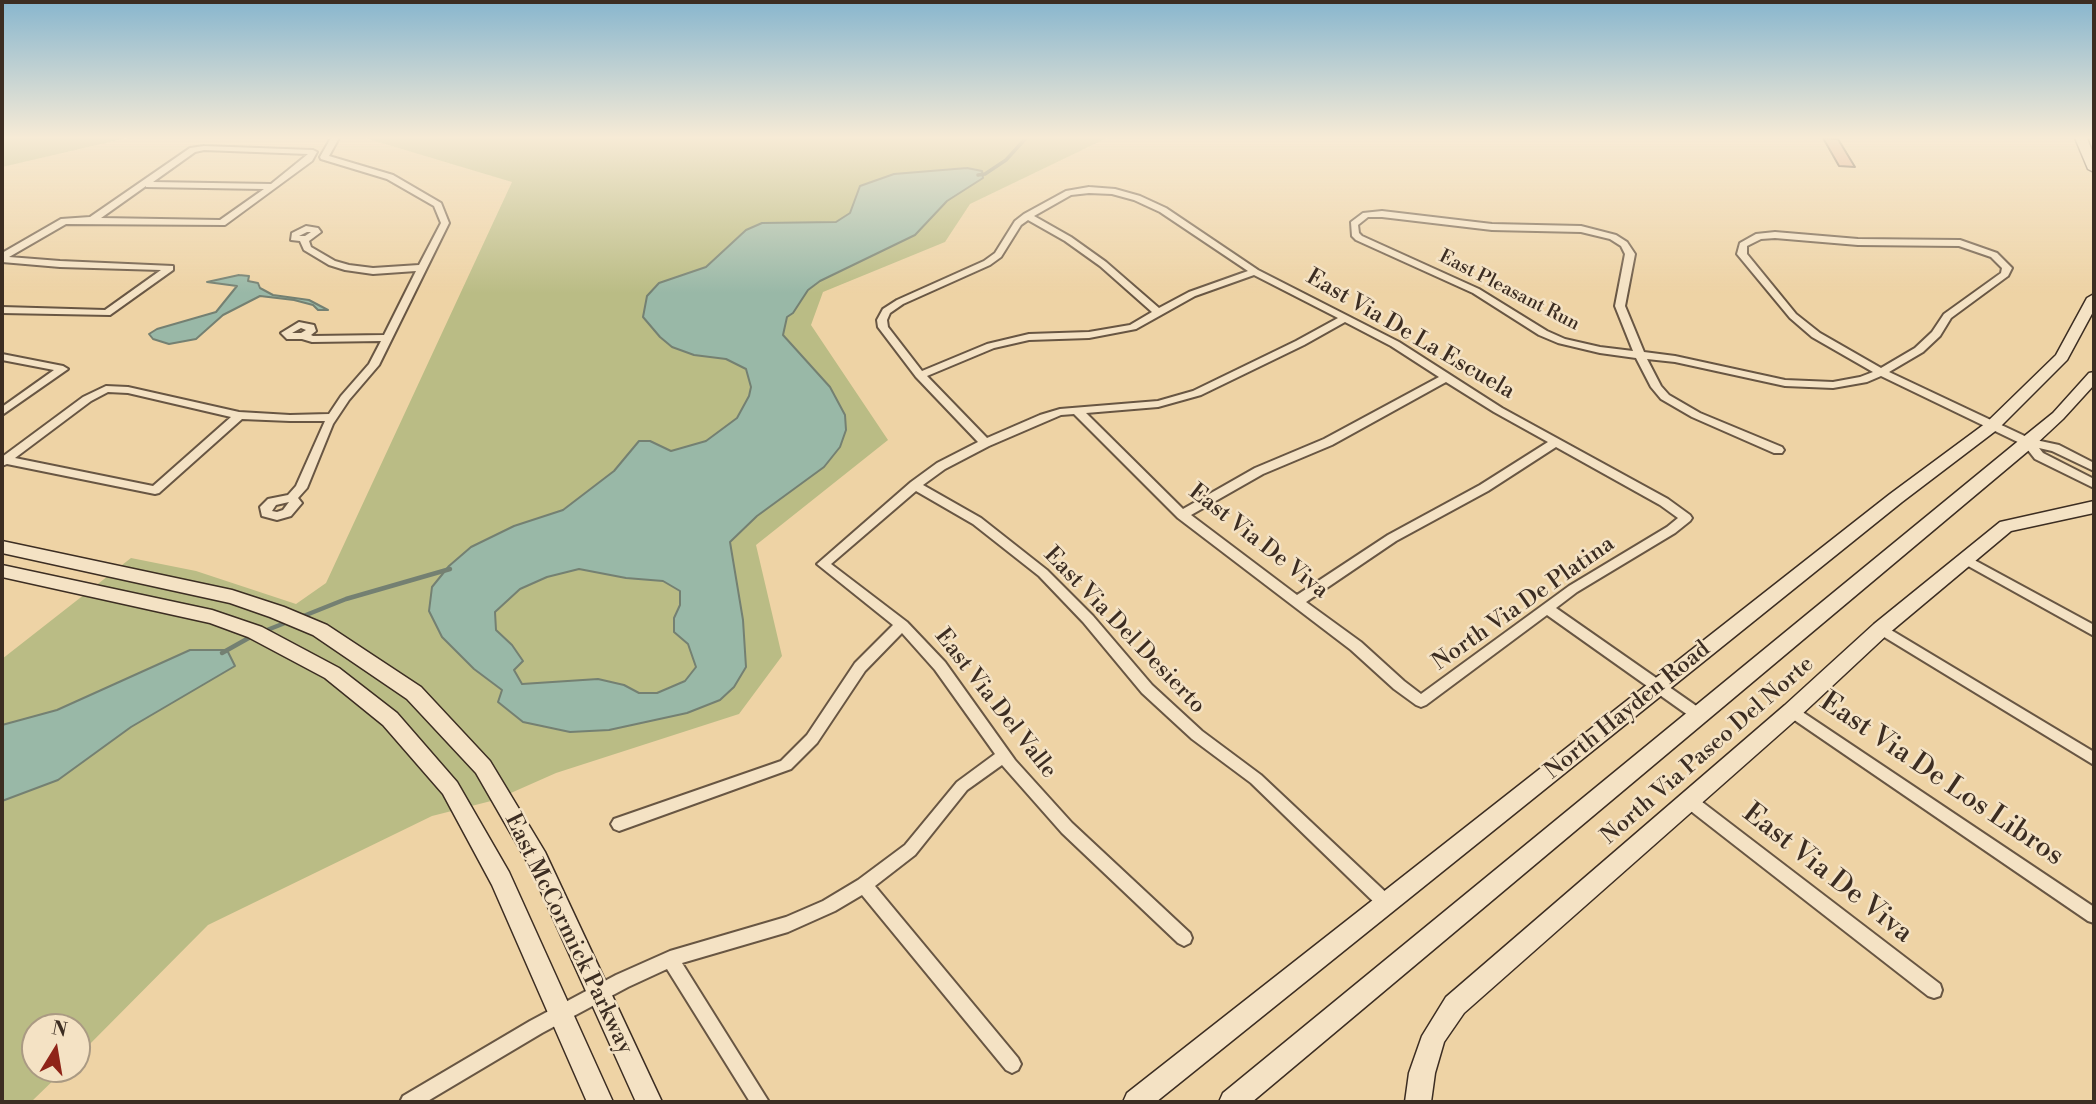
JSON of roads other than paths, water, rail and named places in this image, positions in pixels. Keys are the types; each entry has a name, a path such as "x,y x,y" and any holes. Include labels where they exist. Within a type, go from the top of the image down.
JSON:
{"main road":[{"name":"North Hayden Road","path":"1136,1102 1896,498 1992,426 2063,357 2094,298"},
{"path":"1232,1102 2028,442 2058,415 2094,376"},
{"name":"North Via Paseo Del Norte","path":"1418,1102 1422,1073 1434,1036 1455,1005 1792,711 1881,629 2006,526 2092,510"},
{"name":"East McCormick Parkway","path":"2,547 232,597 277,612 331,637 414,693 484,767 537,859 649,1102"},
{"name":"East McCormick Parkway","path":"2,570 212,617 255,632 332,673 390,719 450,788 501,879 600,1102"}],"street":[{"path":"93,219 138,190"},
{"path":"2,258 64,221 93,219 222,223 269,190"},
{"path":"292,498 304,482 332,417 373,365 445,223 438,205 411,190"},
{"name":"East Via De La Escuela","path":"1027,216 1069,193 1112,191 1137,198 1163,210 1255,272 1346,318 1555,443 1664,502 1686,518"},
{"name":"East Pleasant Run","path":"1778,450 1696,415 1665,397 1656,387 1640,355 1620,306 1630,254 1624,244 1613,237 1581,229 1492,227 1382,214 1366,215 1354,224 1354,234 1359,238 1476,291 1543,332 1581,347 1640,355 1785,383 1833,385 1863,380 1881,372 1919,350 1936,334 1947,316 2005,274 2007,268 2003,261 1977,247 1960,243 1858,242 1775,235 1759,236 1743,246 1742,254 1793,316 1843,353 1881,372 1992,426 2028,442 2055,448 2094,467"},
{"path":"985,443 920,374 883,327 882,320 886,311 900,302 987,263 998,255 1018,223 1027,216 1068,239 1103,264 1158,312"},
{"path":"304,239 307,248 348,268 373,271 422,268"},
{"path":"2,258 60,264 170,268"},
{"path":"2,310 107,313 170,268"},
{"path":"920,374 991,346 1029,337 1113,332 1133,327 1192,294 1255,272"},
{"path":"915,485 942,466 985,443 1044,417 1076,410 1158,404 1197,393 1300,344 1346,318"},
{"path":"303,336 313,339 387,338"},
{"path":"2,357 63,369 2,412"},
{"path":"1182,515 1259,471 1328,442 1447,377"},
{"path":"3,461 87,399 106,390 128,390 239,415 332,417"},
{"name":"East Via De Viva","path":"1076,410 1182,515 1298,601 1421,701"},
{"path":"3,461 155,490 239,415"},
{"name":"East Pleasant Run","path":"2028,442 2039,456 2094,484"},
{"path":"1298,601 1392,538 1483,488 1555,443"},
{"name":"East Via Del Valle","path":"915,485 823,564 902,625 940,666 1003,756 1068,828 1184,938"},
{"name":"East Via Del Desierto","path":"915,485 977,521 1043,573 1088,619 1147,689 1196,735 1256,779 1387,904"},
{"name":"North Via De Platina","path":"1421,701 1547,608 1686,518"},
{"path":"1965,559 2094,631"},
{"path":"1547,608 1700,716"},
{"path":"619,824 786,765 812,739 860,667 902,625"},
{"path":"1881,629 2094,759"},
{"name":"East Via De Los Libros","path":"1792,711 2094,916"},
{"path":"408,1102 560,1014 670,958 788,924 829,906 864,885 910,850 962,786 1003,756"},
{"name":"East Via De Viva","path":"1688,800 1934,990"},
{"path":"864,885 1012,1064"},
{"path":"670,958 760,1102"}],"waterway":[{"path":"301,617 346,599 450,569"},
{"path":"262,632 290,621"},
{"path":"222,653 254,635"}]}
